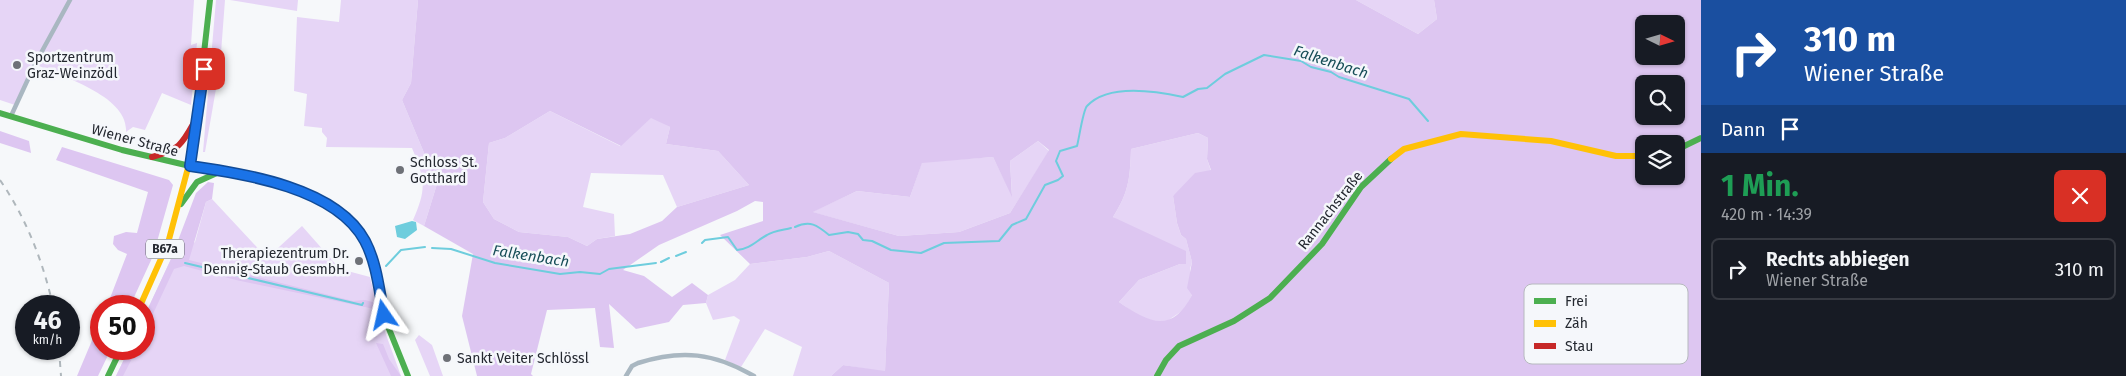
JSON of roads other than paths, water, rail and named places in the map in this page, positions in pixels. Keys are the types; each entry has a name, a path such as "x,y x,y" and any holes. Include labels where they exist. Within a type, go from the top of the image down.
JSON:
{"main road":[{"name":"Wiener Straße","path":"0,113 150,157 190,166 198,117 210,0"},
{"path":"150,157 167,153 182,145 198,117"},
{"name":"Rannachstraße","path":"1157,376 1166,360 1179,346 1234,321 1270,298 1322,244 1361,187 1384,164 1404,149 1461,134 1551,141 1616,156 1635,156"},
{"path":"1685,146 1701,138"},
{"path":"190,166 277,183 293,188 333,209 353,224 372,256 384,315 408,376"},
{"name":"B67a","path":"145,295 168,243 190,166"},
{"path":"180,206 197,182 219,172"},
{"path":"108,376 115,360"}],"street":[{"path":"11,116 35,64 70,0"},
{"path":"626,376 632,366 638,363 694,354 711,356 754,376"}],"water":[{"path":"412,221 416,222 417,230 405,239 397,237 395,226"}],"waterway":[{"name":"Falkenbach","path":"795,227 809,224 829,235 848,232 858,234 863,240 872,241 891,250 921,253 944,243 999,241 1012,225 1026,219 1045,185 1063,176 1056,161 1060,151 1077,146 1087,106 1096,99 1119,91 1146,91 1183,97 1198,89 1207,88 1225,74 1264,55 1301,61 1311,67 1331,72 1339,77 1409,99 1428,121"},
{"name":"Falkenbach","path":"702,243 705,240 728,237 737,250 749,246 769,234 791,228"},
{"name":"Falkenbach","path":"386,266 401,250 425,247"},
{"name":"Falkenbach","path":"432,248 451,249 495,263 560,274 580,272 600,274 609,269 656,263"},
{"name":"Falkenbach","path":"676,256 686,252"},
{"name":"Falkenbach","path":"661,262 669,258"},
{"name":"Falkenbach","path":"185,263 362,305 363,303"}],"railway":[{"path":"0,180 26,225 39,256 50,295"},
{"path":"60,360 61,376"}],"place":[{"name":"Sportzentrum Graz-Weinzödl","path":"17,65"},
{"name":"Schloss St. Gotthard","path":"400,170"},
{"name":"Therapiezentrum Dr. Dennig-Staub GesmbH.","path":"359,261"},
{"name":"Sankt Veiter Schlössl","path":"447,358"}]}
